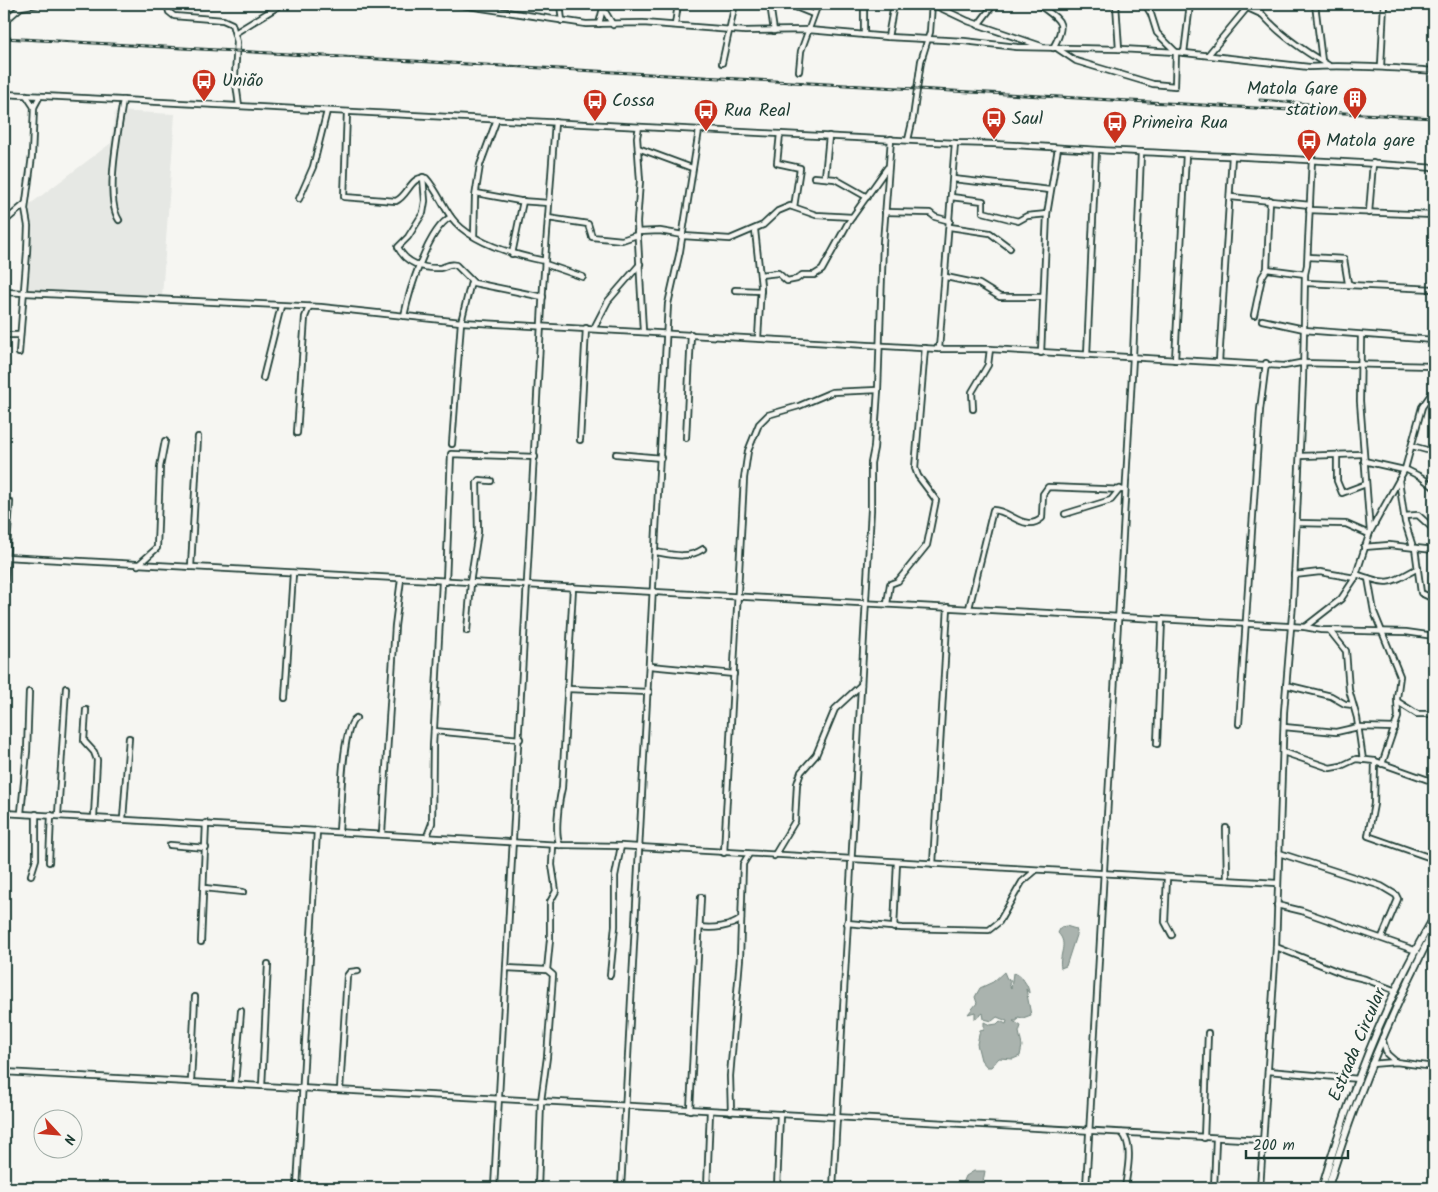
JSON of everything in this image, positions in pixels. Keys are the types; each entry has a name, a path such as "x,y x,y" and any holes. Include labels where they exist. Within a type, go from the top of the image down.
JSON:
{"main road":[{"name":"Estrada Circular","path":"1322,1188 1359,1079 1396,991 1434,917"},
{"name":"Estrada Circular","path":"1328,1188 1382,1037 1434,929"}],"street":[{"path":"4,22 21,7 38,4"},
{"path":"167,4 170,14 229,21 235,33 235,76 239,106"},
{"path":"235,33 282,4"},
{"path":"455,4 486,6 562,21 599,24 675,25 774,31 810,30 888,38 928,38 1017,47 1176,52 1309,67 1325,63 1434,71"},
{"path":"560,4 562,21"},
{"path":"675,25 678,4"},
{"path":"722,62 735,4"},
{"path":"770,4 774,31"},
{"path":"788,4 814,14"},
{"path":"799,71 801,52 818,4"},
{"path":"864,4 864,35"},
{"path":"888,38 894,4"},
{"path":"908,140 921,61 928,38 932,4 978,24 1044,47"},
{"path":"978,24 994,4"},
{"path":"1042,4 1061,4"},
{"path":"1042,4 1062,25 1062,31 1055,48"},
{"path":"1116,4 1119,49"},
{"path":"1055,48 1076,61 1171,87 1176,85 1176,52 1156,33 1151,14 1145,4"},
{"path":"1184,53 1190,4"},
{"path":"1239,4 1246,9 1261,14"},
{"path":"1254,4 1261,14 1325,63"},
{"path":"1315,4 1325,63"},
{"path":"1381,66 1384,4"},
{"path":"599,24 604,6"},
{"path":"604,6 613,24"},
{"path":"1208,55 1246,9"},
{"path":"4,115 5,94 955,143 994,143 1115,151 1312,159 1434,168"},
{"path":"26,95 34,107"},
{"path":"19,353 28,226 25,204 32,156 34,107 40,96"},
{"path":"118,220 114,212 112,194 122,100"},
{"path":"299,199 313,167 327,110"},
{"path":"347,112 343,197 396,201 405,195 412,182 423,177"},
{"path":"474,236 476,193 480,165 497,119"},
{"path":"494,1188 545,262 555,122"},
{"path":"639,127 640,181 637,234 643,331"},
{"path":"621,1188 649,692 668,304 683,236 699,130"},
{"path":"780,134 777,163 800,168 794,208"},
{"path":"825,177 829,136"},
{"path":"834,1188 836,1117 866,603 871,463 878,390 885,212 890,139"},
{"path":"939,348 950,227 955,143"},
{"path":"638,148 692,168"},
{"path":"1041,353 1046,214 1058,148"},
{"path":"1087,355 1096,150"},
{"path":"1086,1188 1118,616 1123,490 1133,357 1140,152"},
{"path":"1175,360 1186,154"},
{"path":"1219,362 1231,197 1232,156"},
{"path":"1260,1188 1276,947 1284,728 1297,523 1304,363 1305,274 1308,257 1312,159"},
{"path":"1369,213 1373,163"},
{"path":"760,274 778,273 786,280 797,279 802,275 818,274 828,261 852,217 888,167"},
{"path":"423,177 428,180 451,217 464,230 512,254 545,262 583,277"},
{"path":"423,177 425,201 423,213 408,237 398,247 404,258 420,266 438,268 456,265 471,282 494,289 543,297"},
{"path":"814,177 836,180 867,197"},
{"path":"953,179 1050,190"},
{"path":"476,193 523,201 549,203"},
{"path":"951,197 983,201 983,212 1018,221 1027,216 1046,214"},
{"path":"1231,197 1270,200 1310,207 1369,213 1409,212 1434,215"},
{"path":"1254,315 1262,277 1267,269 1270,200"},
{"path":"512,254 523,201"},
{"path":"4,222 25,204"},
{"path":"548,218 588,224 592,237 622,240 637,234 660,232 683,236 730,239 755,230 778,211 787,207 816,215 852,217"},
{"path":"885,212 930,213 935,217 950,221"},
{"path":"404,316 412,283 436,231 451,217"},
{"path":"950,227 990,233 1010,248"},
{"path":"755,230 761,290 758,338"},
{"path":"1308,257 1344,259 1348,283 1352,285"},
{"path":"594,328 608,301 640,264"},
{"path":"1267,269 1305,274"},
{"path":"946,277 979,284 1000,297 1043,297"},
{"path":"452,444 460,322 471,282"},
{"path":"1306,283 1434,289"},
{"path":"736,290 761,290"},
{"path":"4,292 24,291 309,307 386,312 404,316 460,322 667,332 925,348 990,349 1175,360 1266,363 1284,366 1304,363 1434,366"},
{"path":"263,378 281,306"},
{"path":"297,433 305,317 309,307"},
{"path":"1262,320 1304,330 1361,336 1434,340"},
{"path":"580,440 586,328"},
{"path":"686,438 691,334"},
{"path":"4,335 20,335"},
{"path":"1361,336 1363,454 1370,533"},
{"path":"887,604 890,584 898,581 928,546 936,500 918,476 915,468 925,348"},
{"path":"973,409 974,388 988,364 990,349"},
{"path":"1238,724 1260,410 1266,363"},
{"path":"724,853 745,461 759,424 768,415 799,406 832,392 878,390"},
{"path":"1305,627 1341,599 1356,576 1370,533 1404,469 1422,407 1434,390"},
{"path":"191,567 198,437"},
{"path":"138,564 154,551 158,542 160,467 165,441"},
{"path":"1412,446 1434,452"},
{"path":"427,836 431,829 434,731 451,454 535,457"},
{"path":"616,454 661,458"},
{"path":"1300,456 1363,454"},
{"path":"1337,455 1337,481 1342,493 1366,484"},
{"path":"1364,461 1404,469 1421,477 1434,487"},
{"path":"468,631 471,582 478,532 477,483 479,480 491,481"},
{"path":"1399,480 1404,516 1414,548 1421,593 1433,598 1434,606"},
{"path":"969,608 993,510 1023,522 1035,522 1042,518 1043,494 1048,487 1123,490"},
{"path":"1065,514 1111,500 1123,490"},
{"path":"4,593 5,546 10,502"},
{"path":"1404,516 1418,514 1430,526 1434,522"},
{"path":"1297,523 1346,524 1370,533"},
{"path":"1364,547 1390,545 1434,550"},
{"path":"656,552 681,556 697,553 704,548"},
{"path":"6,557 444,582 528,584 1162,618 1305,627 1330,631 1406,632 1434,636"},
{"path":"1294,575 1320,572 1391,582 1418,568"},
{"path":"285,698 293,573"},
{"path":"1368,578 1370,599 1400,676 1395,728 1382,764"},
{"path":"382,833 395,629 401,579"},
{"path":"560,845 557,839 573,587"},
{"path":"933,864 948,607"},
{"path":"1157,744 1162,618"},
{"path":"1330,631 1346,651 1349,690 1358,727 1363,760"},
{"path":"650,666 734,674"},
{"path":"774,856 795,821 797,784 801,772 816,756 835,709 861,685"},
{"path":"1286,685 1330,696 1345,704 1353,705"},
{"path":"58,815 66,688"},
{"path":"567,689 649,692"},
{"path":"21,813 27,751 29,692"},
{"path":"1398,702 1417,714 1434,714"},
{"path":"86,710 84,741 94,752 97,760 94,817"},
{"path":"339,831 345,746 351,721 356,718"},
{"path":"1284,728 1336,732 1358,727 1395,728"},
{"path":"434,731 520,739"},
{"path":"123,819 129,738"},
{"path":"1283,752 1330,768 1341,766 1353,760 1375,761 1434,782"},
{"path":"1375,761 1374,804 1368,836 1434,858"},
{"path":"4,813 436,836 560,845 621,846 1035,870 1092,871 1104,875 1277,882"},
{"path":"31,875 36,859 36,814"},
{"path":"49,862 52,815"},
{"path":"201,942 206,823"},
{"path":"1226,828 1227,880"},
{"path":"431,829 436,836"},
{"path":"296,1188 304,1088 317,830"},
{"path":"547,970 550,940 550,902 556,891 552,866 552,844 557,839"},
{"path":"170,845 206,848"},
{"path":"610,975 615,926 615,876 621,846"},
{"path":"734,853 743,864"},
{"path":"1279,853 1377,885 1396,895 1398,899 1382,938"},
{"path":"731,1112 730,1076 743,864 749,854"},
{"path":"894,928 897,862"},
{"path":"847,923 894,928 989,930 999,922 1022,882 1035,870"},
{"path":"1167,878 1165,922 1172,935"},
{"path":"204,888 243,892"},
{"path":"690,1110 701,897"},
{"path":"1277,905 1302,911 1417,951"},
{"path":"700,927 711,928 737,922 741,919"},
{"path":"1276,947 1344,974 1365,979 1396,991"},
{"path":"262,1086 268,964"},
{"path":"506,968 547,970 553,975 547,1057 541,1101 538,1188"},
{"path":"340,1090 347,976 350,972 358,971"},
{"path":"191,1082 195,997"},
{"path":"235,1084 241,1011"},
{"path":"1204,1138 1208,1033"},
{"path":"1382,1037 1387,1054 1396,1062"},
{"path":"1371,1064 1396,1062 1434,1067"},
{"path":"1268,1071 1359,1079"},
{"path":"4,1072 1096,1131 1216,1140 1262,1140"},
{"path":"707,1188 710,1111"},
{"path":"777,1188 780,1114"},
{"path":"1089,1137 1096,1131"},
{"path":"1122,1133 1127,1139 1128,1158 1125,1188"},
{"path":"1214,1188 1216,1140"}],"shaded area":[{"path":"115,111 175,114 162,297 24,289 29,205 111,143"},
{"path":"1066,926 1076,929 1077,932 1066,966 1061,968 1063,941 1058,933 1061,927"},
{"path":"1004,972 1007,979 1011,980 1009,984 1011,988 1013,973 1022,978 1026,984 1029,990 1029,993 1026,989 1031,1015 1023,1018 1018,1017 1017,1021 1013,1021 1021,1026 1019,1032 1022,1046 1020,1056 1013,1059 999,1058 991,1067 987,1067 981,1060 977,1044 980,1030 984,1029 984,1022 990,1025 997,1024 1000,1021 1006,1024 1007,1021 997,1017 992,1021 984,1019 983,1013 975,1019 975,1012 968,1014 977,1003 975,997 980,988 993,982"},
{"path":"974,1171 985,1171 983,1182 987,1188 955,1188 957,1182 963,1183 966,1176"}],"railway":[{"path":"4,38 1434,118"},
{"path":"1260,100 1308,104"}],"place":[{"name":"União","path":"204,102"},
{"name":"Matola Gare station","path":"1355,120"},
{"name":"Cossa","path":"595,122"},
{"name":"Rua Real","path":"706,132"},
{"name":"Saul","path":"994,140"},
{"name":"Primeira Rua","path":"1115,144"},
{"name":"Matola gare","path":"1309,162"}]}
